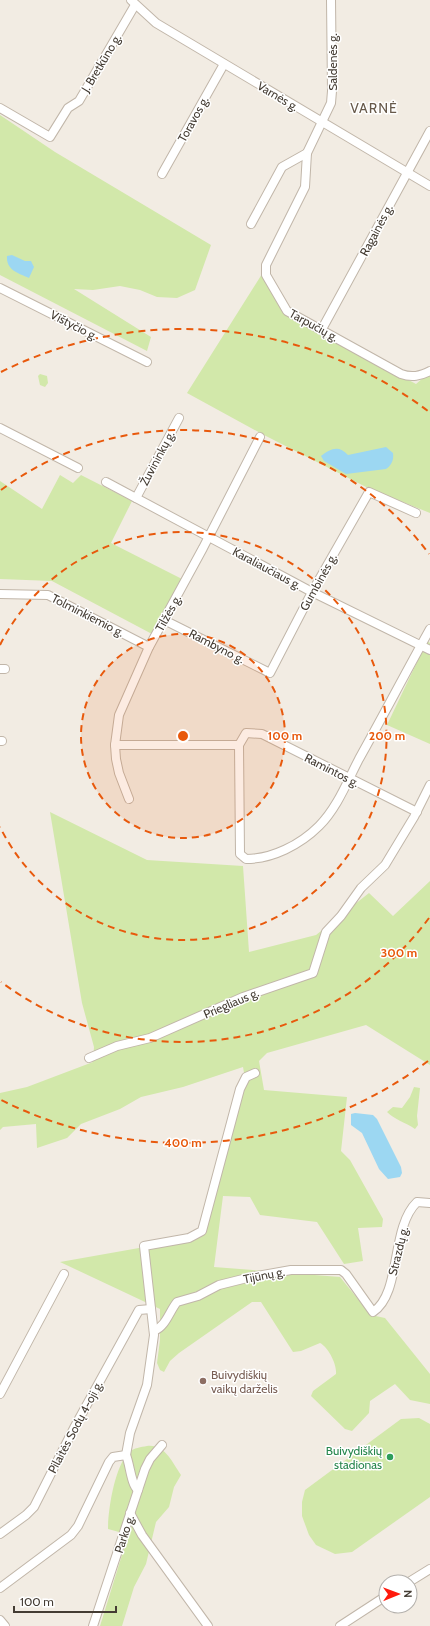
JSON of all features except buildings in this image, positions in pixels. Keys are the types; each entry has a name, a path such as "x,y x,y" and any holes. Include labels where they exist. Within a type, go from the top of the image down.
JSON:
{"street":[{"name":"Saldenės g.","path":"307,154 332,97 331,0"},
{"name":"Varnės g.","path":"133,3 156,23 430,186"},
{"name":"J. Bretkūno g.","path":"0,108 50,137 68,108 79,101 133,3"},
{"name":"Toravos g.","path":"162,174 224,64"},
{"name":"Ragainės g.","path":"322,329 430,131"},
{"path":"251,224 282,166 307,154"},
{"name":"Tarpučių g.","path":"307,154 305,187 268,257 266,275 287,311 406,376 416,376 430,371"},
{"name":"Vištyčio g.","path":"0,288 147,362"},
{"name":"Žuvininkų g.","path":"136,498 179,418"},
{"path":"0,428 78,468"},
{"name":"Tilžės g.","path":"129,798 119,773 115,745 119,715 149,647 260,437"},
{"name":"Karaliaučiaus g.","path":"106,482 312,592 430,650"},
{"name":"Gumbinės g.","path":"270,673 312,592 369,492 416,512"},
{"name":"Tolminkiemio g.","path":"0,594 48,595 149,647"},
{"name":"Rambyno g.","path":"164,620 270,673"},
{"path":"115,745 239,745 240,854 243,858 258,859 282,852 318,827 333,808 430,629"},
{"name":"Ramintos g.","path":"239,745 246,733 262,734 348,779 417,812"},
{"path":"417,812 430,785"},
{"name":"Priegliaus g.","path":"89,1058 117,1046 150,1038 249,995 313,973 326,932 341,916 361,888 385,865 417,812"},
{"path":"138,1490 133,1484 130,1463 126,1455 130,1433 147,1385 153,1348 154,1331 144,1246 189,1238 202,1231 240,1089 246,1077 255,1073"},
{"name":"Strazdų g.","path":"373,1312 379,1308 392,1277 402,1228 408,1215 417,1202 430,1202"},
{"name":"Tijūnų g.","path":"154,1331 159,1329 165,1323 177,1302 198,1296 219,1285 291,1270 340,1270 346,1274 373,1312"},
{"path":"0,1394 64,1274"},
{"name":"Pilaitės Sodų 4-oji g.","path":"0,1534 34,1508 74,1428 139,1310 151,1309"},
{"name":"Parko g.","path":"93,1626 150,1458 162,1445"},
{"path":"0,1588 72,1535 78,1526 109,1462 113,1457 126,1455"},
{"path":"130,1514 142,1535 208,1626"},
{"path":"418,1576 430,1569"},
{"path":"340,1626 378,1601"},
{"path":"0,1620 5,1626"}],"green space":[{"path":"0,115 55,152 211,245 195,290 177,298 157,297 140,290 120,286 93,290 74,289 151,337 147,351 0,275"},
{"path":"262,274 268,287 286,314 416,384 430,372 430,513 368,488 264,435 187,393"},
{"path":"40,374 47,376 48,383 45,387 40,385 38,376"},
{"path":"60,475 73,483 81,475 132,501 111,543 182,579 152,634 52,581 0,579 0,481 42,509"},
{"path":"427,641 430,643 430,744 387,725"},
{"path":"50,812 147,860 243,866 249,952 316,935 369,893 393,916 430,881 430,1065 366,1025 267,1053 259,1061 264,1090 347,1097 341,1151 350,1160 383,1219 382,1227 358,1228 363,1261 344,1264 317,1222 260,1215 250,1197 223,1196 214,1267 340,1277 371,1315 385,1318 430,1374 430,1404 410,1400 395,1384 370,1401 369,1413 352,1431 345,1429 311,1396 313,1391 336,1374 335,1366 329,1352 320,1343 301,1351 293,1352 261,1302 252,1302 179,1353 170,1361 164,1372 160,1370 157,1363 160,1340 160,1309 60,1262 201,1237 246,1084 243,1067 183,1087 141,1097 120,1109 81,1124 67,1138 37,1148 36,1124 3,1127 0,1130 0,1093 27,1087 93,1062 94,1047 82,1003"},
{"path":"414,1087 420,1088 417,1116 418,1125 415,1129 387,1112 393,1107 402,1108 410,1097"},
{"name":"Buivydiškių stadionas","path":"419,1418 430,1424 430,1497 352,1552 335,1554 316,1545 309,1535 302,1516 302,1502 305,1490 401,1419"},
{"path":"147,1446 153,1446 163,1451 181,1475 174,1487 169,1507 156,1522 146,1564 134,1587 122,1626 100,1626 126,1542 119,1532 108,1529 109,1510 113,1488 120,1467 129,1452"}],"water":[{"path":"12,255 25,261 31,261 34,267 29,278 17,273 8,265 7,256"},
{"path":"386,447 393,453 393,460 386,469 346,474 324,461 321,456 328,451 335,449 341,450 348,455"},
{"path":"351,1114 373,1115 377,1119 401,1167 402,1173 400,1177 388,1179 379,1169 362,1133 351,1125"}],"place":[{"name":"Buivydiškių vaikų darželis","path":"203,1381"},
{"name":"Buivydiškių stadionas","path":"390,1457"}],"district":[{"name":"VARNĖ","path":"374,108"}]}
